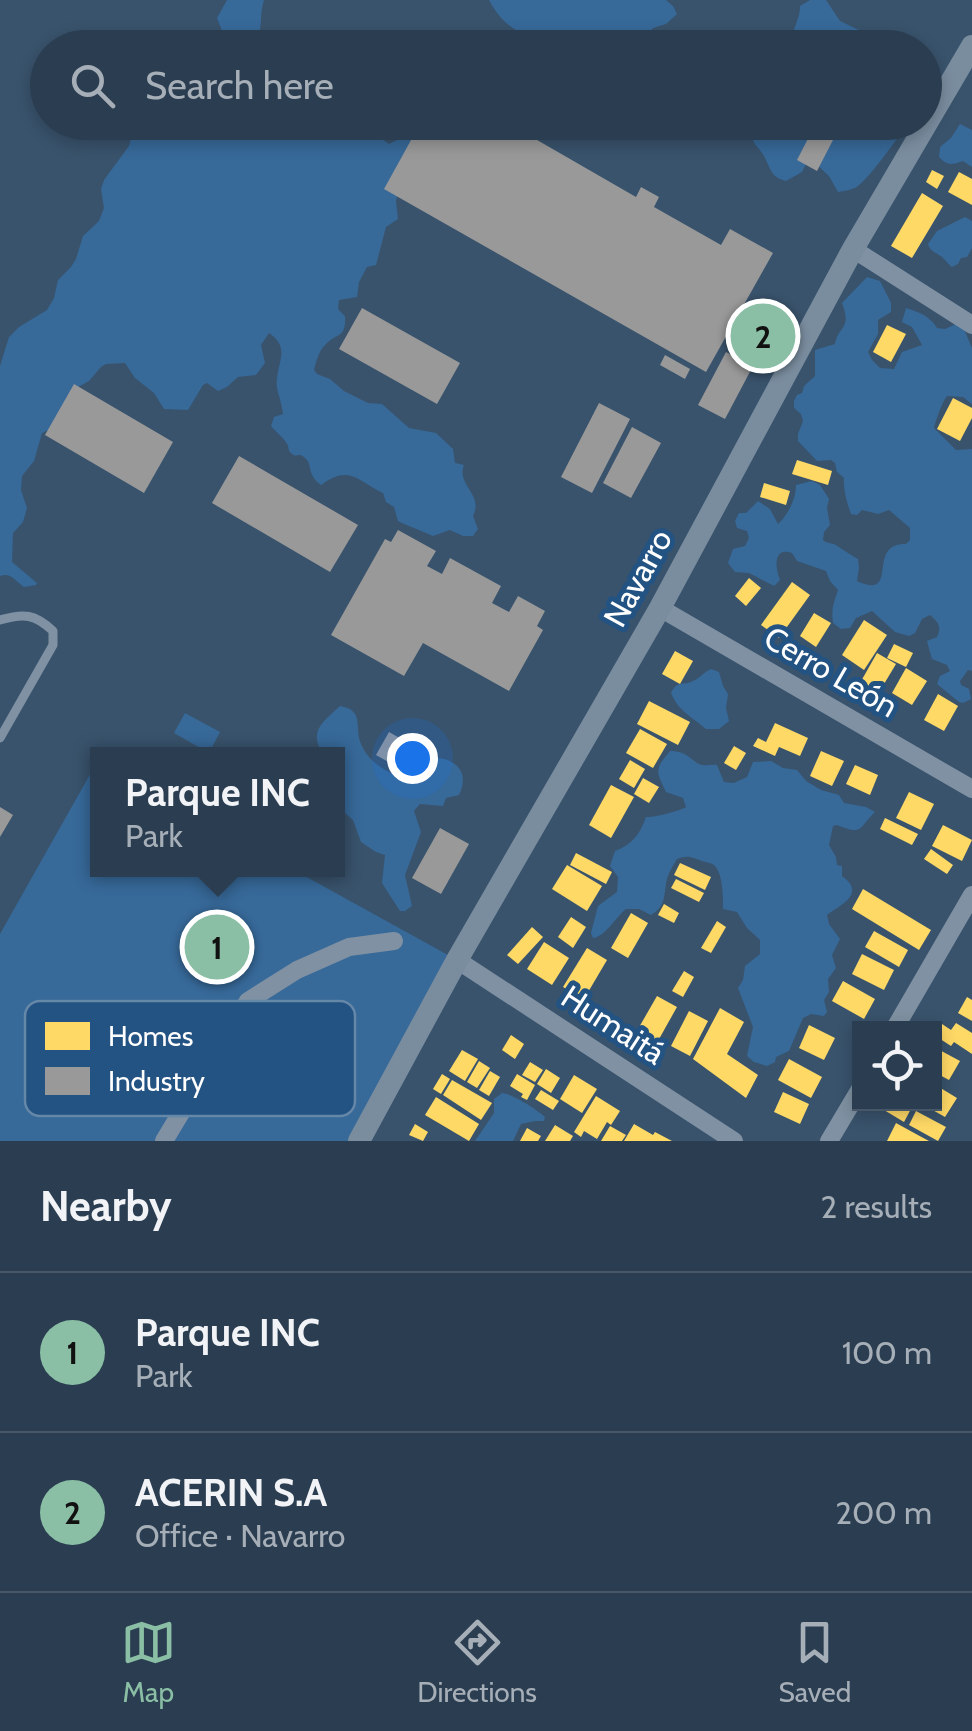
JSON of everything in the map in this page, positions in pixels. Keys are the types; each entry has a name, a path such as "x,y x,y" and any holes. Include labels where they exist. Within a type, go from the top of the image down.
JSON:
{"street":[{"name":"Navarro","path":"942,97 972,46"},
{"name":"Navarro","path":"359,1141 660,608 853,250 917,140"},
{"path":"853,250 972,325"},
{"name":"Cerro León","path":"660,608 972,789"},
{"path":"898,1021 972,895"},
{"path":"248,1001 297,970 349,947 394,941"},
{"name":"Humaitá","path":"458,960 734,1141"},
{"path":"829,1141 852,1102"},
{"path":"164,1141 179,1116"}],"lane":[{"path":"0,620 18,615 40,619 53,631 54,646 0,738"}],"shaded area":[{"path":"227,0 264,0 260,30 222,30 217,18"},
{"path":"489,0 666,0 677,14 652,30 517,30 498,15"},
{"path":"810,0 826,0 840,21 859,30 794,30 800,6"},
{"path":"960,124 972,130 972,167 963,161 947,163 939,157 940,147"},
{"path":"131,140 383,140 389,144 397,140 426,140 403,173 396,201 398,219 386,227 376,265 367,267 357,297 339,300 338,309 345,316 344,328 324,347 314,370 368,403 382,404 409,428 436,433 453,449 455,463 464,465 464,478 475,502 473,516 478,529 473,536 450,530 433,536 402,523 383,493 353,477 339,476 321,485 316,481 307,460 292,454 271,426 274,417 283,414 277,388 280,345 269,333 261,345 265,363 256,375 238,377 218,391 207,383 203,385 188,410 164,409 125,363 106,364 89,381 71,391 55,427 42,433 34,461 22,476 21,490 27,508 23,522 13,533 12,562 37,583 24,587 10,576 0,576 0,366 9,337 47,310 58,280 76,259 83,236 99,221 104,208 104,180"},
{"path":"896,140 861,184 838,192 815,163 806,164 802,172 786,181 777,177 754,142"},
{"path":"965,217 972,221 972,248 967,257 952,267 928,244 937,231"},
{"path":"867,277 880,281 891,303 891,312 878,320 878,334 868,352 880,368 894,369 902,352 922,345 912,327 902,322 906,308 924,315 937,328 956,324 964,329 972,348 972,404 963,397 947,396 934,428 956,450 972,449 972,671 968,670 960,681 969,689 971,699 963,703 937,684 940,676 950,671 947,665 932,659 927,641 937,637 939,627 930,615 909,636 895,632 872,611 856,618 850,628 841,629 832,618 838,590 826,571 797,561 792,553 781,553 777,564 780,580 774,586 749,573 735,572 728,563 733,549 745,546 749,538 747,531 737,528 739,513 746,513 758,501 770,509 778,524 791,506 796,485 812,481 820,485 829,499 830,525 823,540 858,559 857,581 877,584 887,552 910,540 910,528 889,510 851,514 844,478 835,463 817,461 798,441 803,421 794,401 815,376 815,350 835,344 845,323 842,303"},
{"path":"711,669 719,672 728,694 729,721 719,729 706,729 682,709 671,693 678,685"},
{"path":"340,706 353,711 361,744 382,768 397,775 413,776 422,759 440,758 455,764 463,777 459,795 446,798 443,806 420,804 414,811 421,832 405,875 412,906 405,911 400,911 382,883 385,855 361,842 353,820 345,813 345,747 320,747 317,739 328,717"},
{"path":"185,713 220,732 212,747 198,747 174,733"},
{"path":"670,751 702,765 717,765 724,782 734,783 747,777 753,762 771,761 797,770 806,781 839,795 844,803 875,812 856,830 833,826 829,845 852,894 827,915 840,939 832,955 836,968 828,979 829,992 824,1000 827,1012 824,1016 811,1014 803,1018 789,1051 767,1066 747,1056 753,1027 738,988 745,966 760,954 760,940 737,912 723,909 721,882 714,865 690,857 677,859 656,912 651,915 639,909 626,909 602,934 593,938 591,933 598,906 617,892 618,877 610,866 615,851 635,838 646,817 686,807 683,798 666,792 659,775 659,767"},
{"path":"90,774 90,877 307,877 457,960 359,1141 0,1141 0,934"},
{"path":"502,1093 530,1106 545,1117 544,1121 521,1124 513,1141 475,1141 494,1113 494,1099"}],"building: Homes":[{"path":"932,170 944,176 937,189 926,182"},
{"path":"959,172 972,179 972,205 948,192"},
{"path":"922,193 943,206 912,258 891,246"},
{"path":"887,325 906,334 891,362 873,352"},
{"path":"953,398 972,408 972,418 960,441 937,429"},
{"path":"797,460 832,471 828,485 792,474"},
{"path":"764,483 790,491 786,505 760,497"},
{"path":"749,578 761,588 746,606 735,596"},
{"path":"792,582 810,595 779,638 761,625"},
{"path":"814,613 831,623 816,647 800,636"},
{"path":"864,620 887,635 864,670 842,655"},
{"path":"894,644 913,653 906,667 887,658"},
{"path":"675,651 693,661 680,684 662,674"},
{"path":"877,653 896,664 878,694 860,683"},
{"path":"906,668 927,681 912,705 892,693"},
{"path":"938,694 958,706 944,731 924,720"},
{"path":"649,701 690,722 678,745 637,724"},
{"path":"775,723 808,738 800,756 779,747 775,756 753,746 758,738 766,742"},
{"path":"640,729 667,744 653,768 626,753"},
{"path":"734,746 746,753 736,770 724,763"},
{"path":"821,751 844,761 832,786 810,776"},
{"path":"630,760 645,769 634,788 619,779"},
{"path":"855,765 878,775 870,795 846,784"},
{"path":"643,778 659,787 649,803 634,794"},
{"path":"611,785 634,797 611,838 589,825"},
{"path":"909,792 934,804 921,830 896,818"},
{"path":"885,818 918,834 912,845 880,829"},
{"path":"943,825 972,840 962,861 932,846"},
{"path":"931,849 953,865 947,874 924,859"},
{"path":"576,853 612,872 606,884 570,865"},
{"path":"680,863 711,877 705,890 674,875"},
{"path":"567,865 602,886 587,911 552,889"},
{"path":"676,879 704,893 699,902 671,888"},
{"path":"863,889 931,930 919,950 852,909"},
{"path":"664,904 679,913 674,923 658,915"},
{"path":"631,913 648,923 628,958 611,948"},
{"path":"571,917 586,927 573,948 558,937"},
{"path":"717,921 726,927 711,953 701,948"},
{"path":"532,927 543,937 518,964 507,955"},
{"path":"874,931 908,950 899,967 865,947"},
{"path":"544,942 569,958 552,985 527,969"},
{"path":"587,948 607,960 584,999 563,987"},
{"path":"862,954 894,970 884,990 852,974"},
{"path":"684,971 694,977 683,997 672,991"},
{"path":"843,981 875,999 864,1019 832,1001"},
{"path":"657,996 677,1007 654,1048 634,1036"},
{"path":"967,997 972,1000 972,1021 958,1013"},
{"path":"720,1008 744,1022 727,1054 758,1075 746,1098 693,1059"},
{"path":"689,1011 708,1021 690,1056 671,1046"},
{"path":"956,1023 972,1033 972,1054 954,1042 951,1046 942,1040 942,1024 951,1030"},
{"path":"809,1025 835,1038 824,1060 799,1048"},
{"path":"511,1035 524,1044 515,1059 502,1050"},
{"path":"462,1050 478,1059 465,1081 449,1071"},
{"path":"942,1051 960,1061 949,1080 942,1076"},
{"path":"789,1059 822,1077 811,1098 778,1080"},
{"path":"479,1061 490,1068 477,1088 467,1082"},
{"path":"530,1062 543,1070 535,1082 522,1075"},
{"path":"546,1069 560,1078 551,1093 537,1084"},
{"path":"490,1071 500,1077 489,1096 479,1090"},
{"path":"442,1074 450,1079 441,1094 433,1089"},
{"path":"517,1074 535,1085 527,1100 510,1086"},
{"path":"574,1075 597,1089 582,1113 560,1099"},
{"path":"452,1080 492,1103 481,1120 443,1095"},
{"path":"942,1089 957,1098 945,1117 934,1111 942,1111"},
{"path":"541,1090 559,1101 553,1110 535,1099"},
{"path":"783,1092 809,1104 800,1124 774,1112"},
{"path":"596,1096 620,1111 611,1125 607,1122 597,1139 584,1131 581,1137 574,1132"},
{"path":"436,1097 479,1124 469,1141 425,1115"},
{"path":"886,1111 910,1111 904,1122"},
{"path":"916,1111 946,1127 938,1141 909,1125"},
{"path":"896,1123 916,1134 929,1141 887,1141"},
{"path":"415,1124 428,1132 423,1141 409,1135"},
{"path":"634,1124 653,1135 655,1132 672,1141 624,1141"},
{"path":"555,1125 573,1136 570,1141 545,1141"},
{"path":"610,1126 626,1135 622,1141 601,1141"},
{"path":"527,1128 541,1136 538,1141 520,1141"}],"building: Industry":[{"path":"411,140 537,140 636,197 641,187 659,197 654,207 721,245 730,229 773,253 706,372 384,189"},
{"path":"807,140 833,140 817,171 797,160"},
{"path":"362,308 460,363 437,404 339,349"},
{"path":"726,352 753,366 725,419 698,405"},
{"path":"665,355 690,369 685,379 660,365"},
{"path":"74,384 173,442 144,493 45,435"},
{"path":"599,403 630,419 592,493 561,477"},
{"path":"632,427 661,443 631,498 603,483"},
{"path":"239,456 358,525 330,572 212,503"},
{"path":"398,530 436,551 427,566 442,574 450,558 501,586 492,603 509,612 518,596 545,611 537,626 543,630 509,691 423,643 404,676 331,635 385,539 391,542"},
{"path":"389,732 421,750 408,773 376,755"},
{"path":"0,807 13,815 0,837"},
{"path":"440,828 469,844 441,894 412,878"}],"place":[{"name":"ACERIN S.A","path":"763,336"},
{"name":"Parque INC","path":"217,947"}]}
